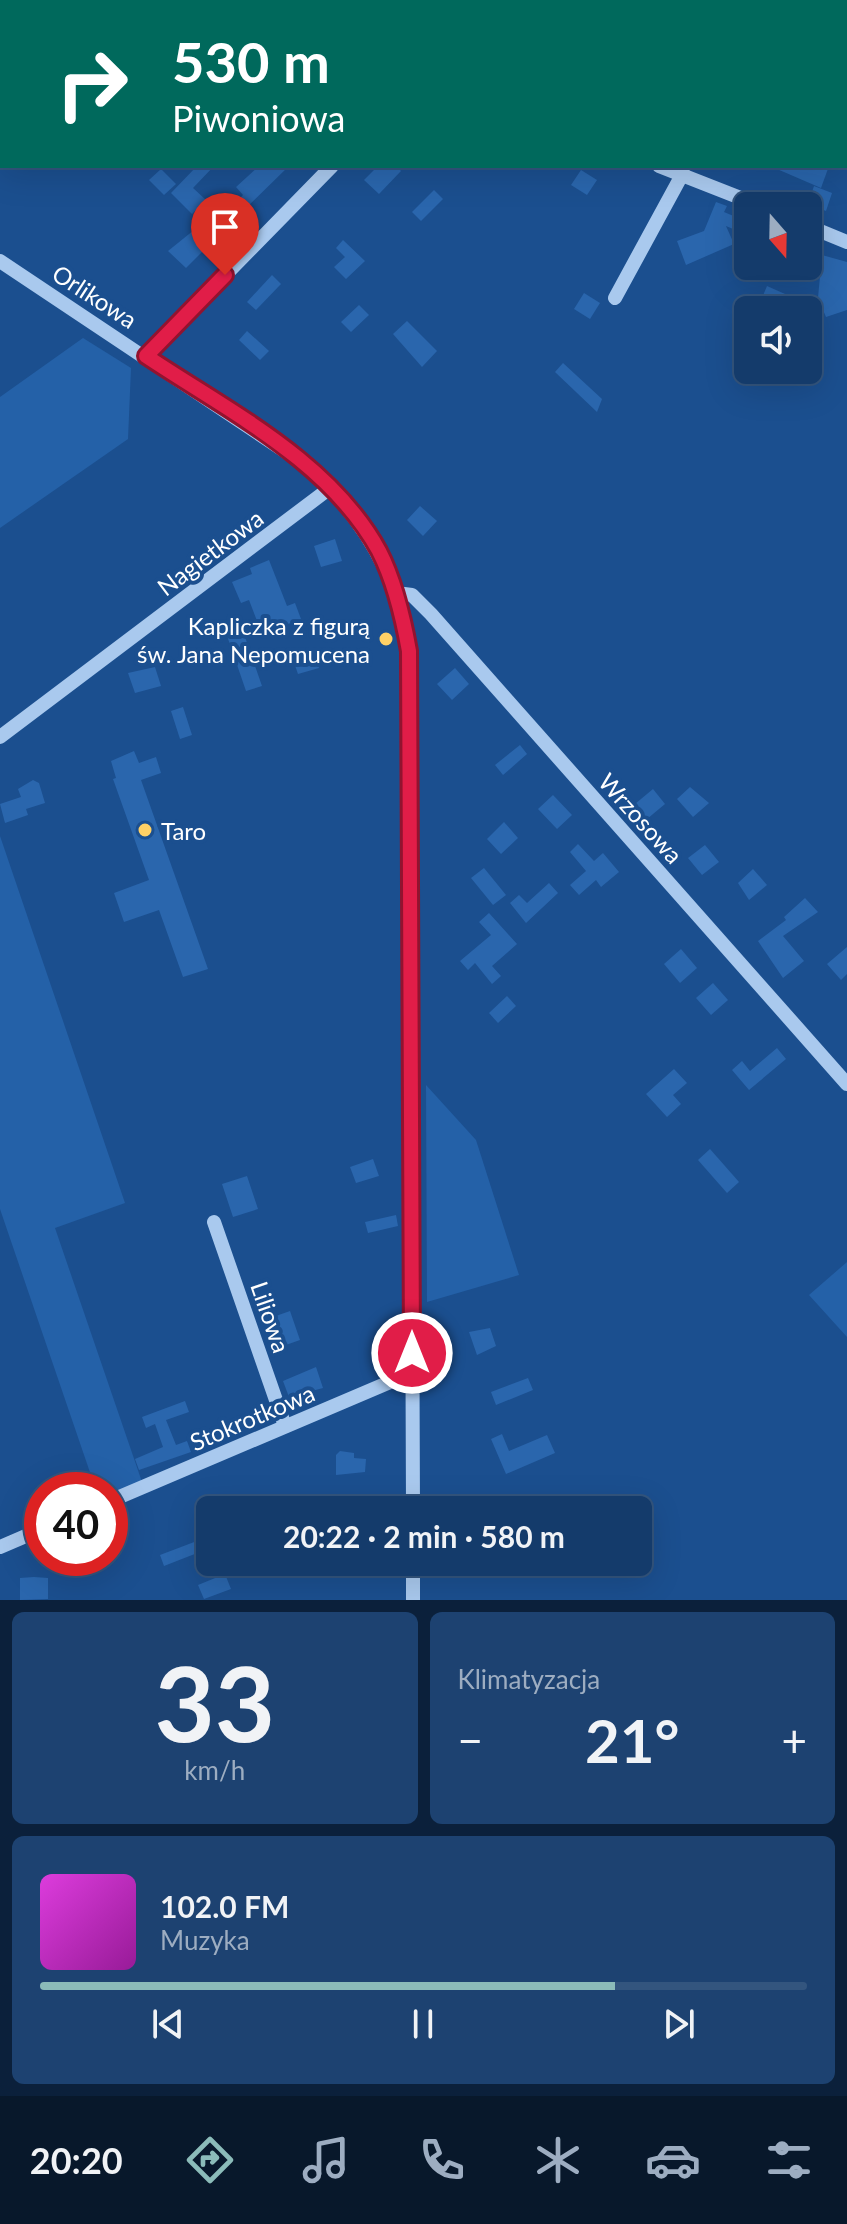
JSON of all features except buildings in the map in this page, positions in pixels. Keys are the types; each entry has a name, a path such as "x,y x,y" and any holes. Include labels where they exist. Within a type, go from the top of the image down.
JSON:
{"street":[{"path":"146,356 330,168"},
{"path":"666,168 734,195"},
{"path":"615,298 683,173"},
{"path":"822,232 847,242"},
{"name":"Orlikowa","path":"0,261 273,440 330,488 353,512 379,552 396,593 409,651 410,685 413,1496"},
{"name":"Nagietkowa","path":"0,737 330,488"},
{"name":"Wrzosowa","path":"396,593 412,595 431,614 847,1084"},
{"name":"Liliowa","path":"214,1222 285,1426"},
{"name":"Stokrotkowa","path":"128,1493 390,1382 412,1379"},
{"path":"0,1547 24,1537"},
{"path":"413,1576 413,1600"}],"shaded area":[{"path":"83,338 131,368 128,439 0,528 0,397"},
{"path":"0,836 125,1203 55,1228 142,1482 128,1488 128,1472 90,1472 0,1209"},
{"path":"426,1085 476,1140 519,1275 427,1302"},
{"path":"847,1262 847,1337 809,1295"}],"place":[{"name":"Kapliczka z figurą św. Jana Nepomucena","path":"386,639"},
{"name":"Taro","path":"145,830"}],"route":[{"path":"225,275 146,356 273,440 310,468 353,512 379,552 396,593 409,651 412,1353"}]}
